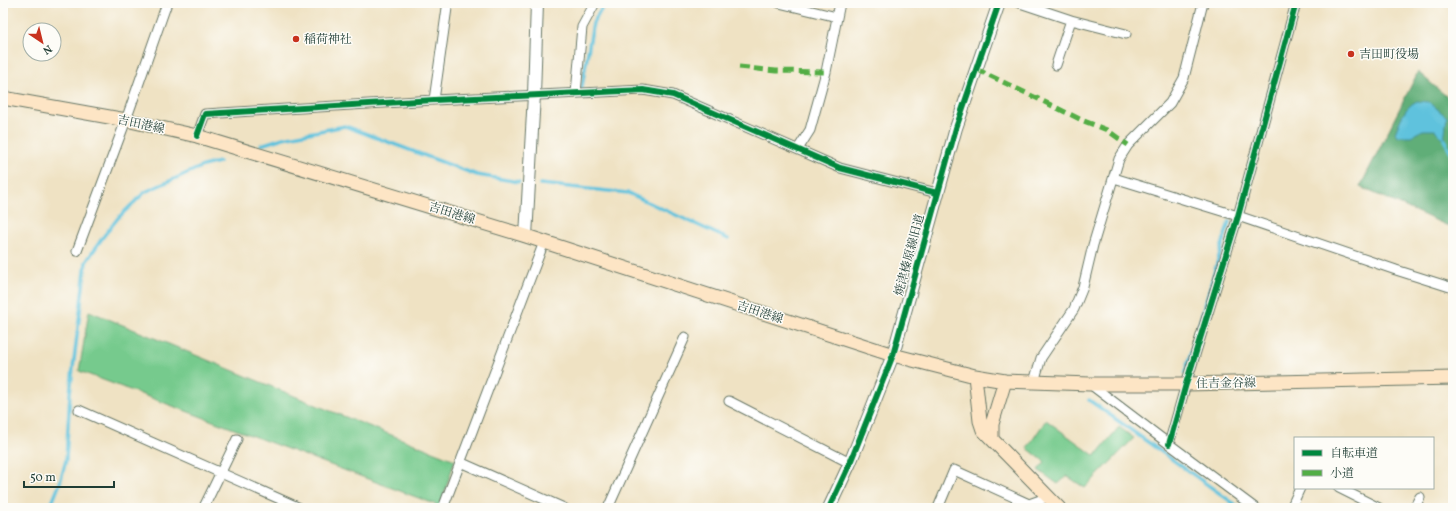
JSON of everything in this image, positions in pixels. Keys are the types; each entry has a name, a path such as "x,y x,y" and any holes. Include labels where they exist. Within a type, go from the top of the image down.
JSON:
{"main road":[{"name":"吉田港線","path":"3,98 126,120 197,136 273,158 526,236 893,356"},
{"name":"住吉金谷線","path":"893,356 975,376 1034,382 1090,384 1186,384 1453,378"},
{"path":"975,376 980,421 983,430 1059,508"},
{"path":"992,438 992,424 1005,380"}],"street":[{"path":"77,251 126,120 167,3"},
{"path":"526,236 534,95 537,3"},
{"path":"576,93 582,27 595,3"},
{"path":"779,3 837,17"},
{"path":"798,149 810,130 826,72 840,3"},
{"name":"焼津榛原線旧道","path":"829,508 850,462 893,356 956,128 999,3"},
{"path":"1020,3 1071,20 1126,34"},
{"path":"1034,382 1041,358 1074,309 1082,287 1119,159 1128,144 1170,103 1184,78 1203,3"},
{"path":"1169,444 1238,216 1296,3"},
{"path":"434,100 447,8"},
{"path":"1056,65 1071,20"},
{"path":"197,136 205,114 434,100 643,90 673,95 840,168 937,193"},
{"path":"1114,178 1238,216 1453,288"},
{"path":"444,508 460,462 544,242"},
{"path":"608,508 685,337"},
{"path":"1090,384 1255,508"},
{"path":"729,401 850,462"},
{"path":"79,410 300,508"},
{"path":"204,507 237,439"},
{"path":"460,462 564,508"},
{"path":"938,508 954,470 1029,504 1049,497"},
{"path":"1291,508 1300,489"},
{"path":"1341,489 1379,508"},
{"path":"1414,508 1420,497"}],"green space":[{"path":"1418,72 1453,102 1453,228 1360,187"},
{"path":"89,311 333,412 455,460 440,506 79,371"},
{"path":"1046,420 1095,456 1119,427 1134,438 1085,488 1067,476 1058,484 1038,470 1045,462 1027,448"}],"water":[{"path":"1417,101 1429,102 1447,117 1444,140 1435,130 1423,130 1411,136 1398,136 1395,133 1406,111"}],"waterway":[{"path":"581,92 593,23 605,3"},
{"path":"261,145 283,138 345,126 477,175 519,182"},
{"path":"1444,140 1453,155"},
{"path":"50,508 60,483 66,460 70,393 86,262 118,218 145,192 203,166 219,162"},
{"path":"540,184 628,193 728,239"},
{"path":"1185,373 1229,222"},
{"path":"1089,400 1240,508"}],"marked path":[{"path":"739,67 776,71 826,72"},
{"path":"976,69 1084,121 1107,130 1128,145"}],"cycle path":[{"path":"829,508 850,463 893,355 956,128 999,3"},
{"path":"1169,444 1238,216 1296,3"},
{"path":"197,136 205,114 434,100 643,90 673,95 840,168 937,193"}],"place":[{"name":"稲荷神社","path":"296,39"},
{"name":"吉田町役場","path":"1351,54"}]}
